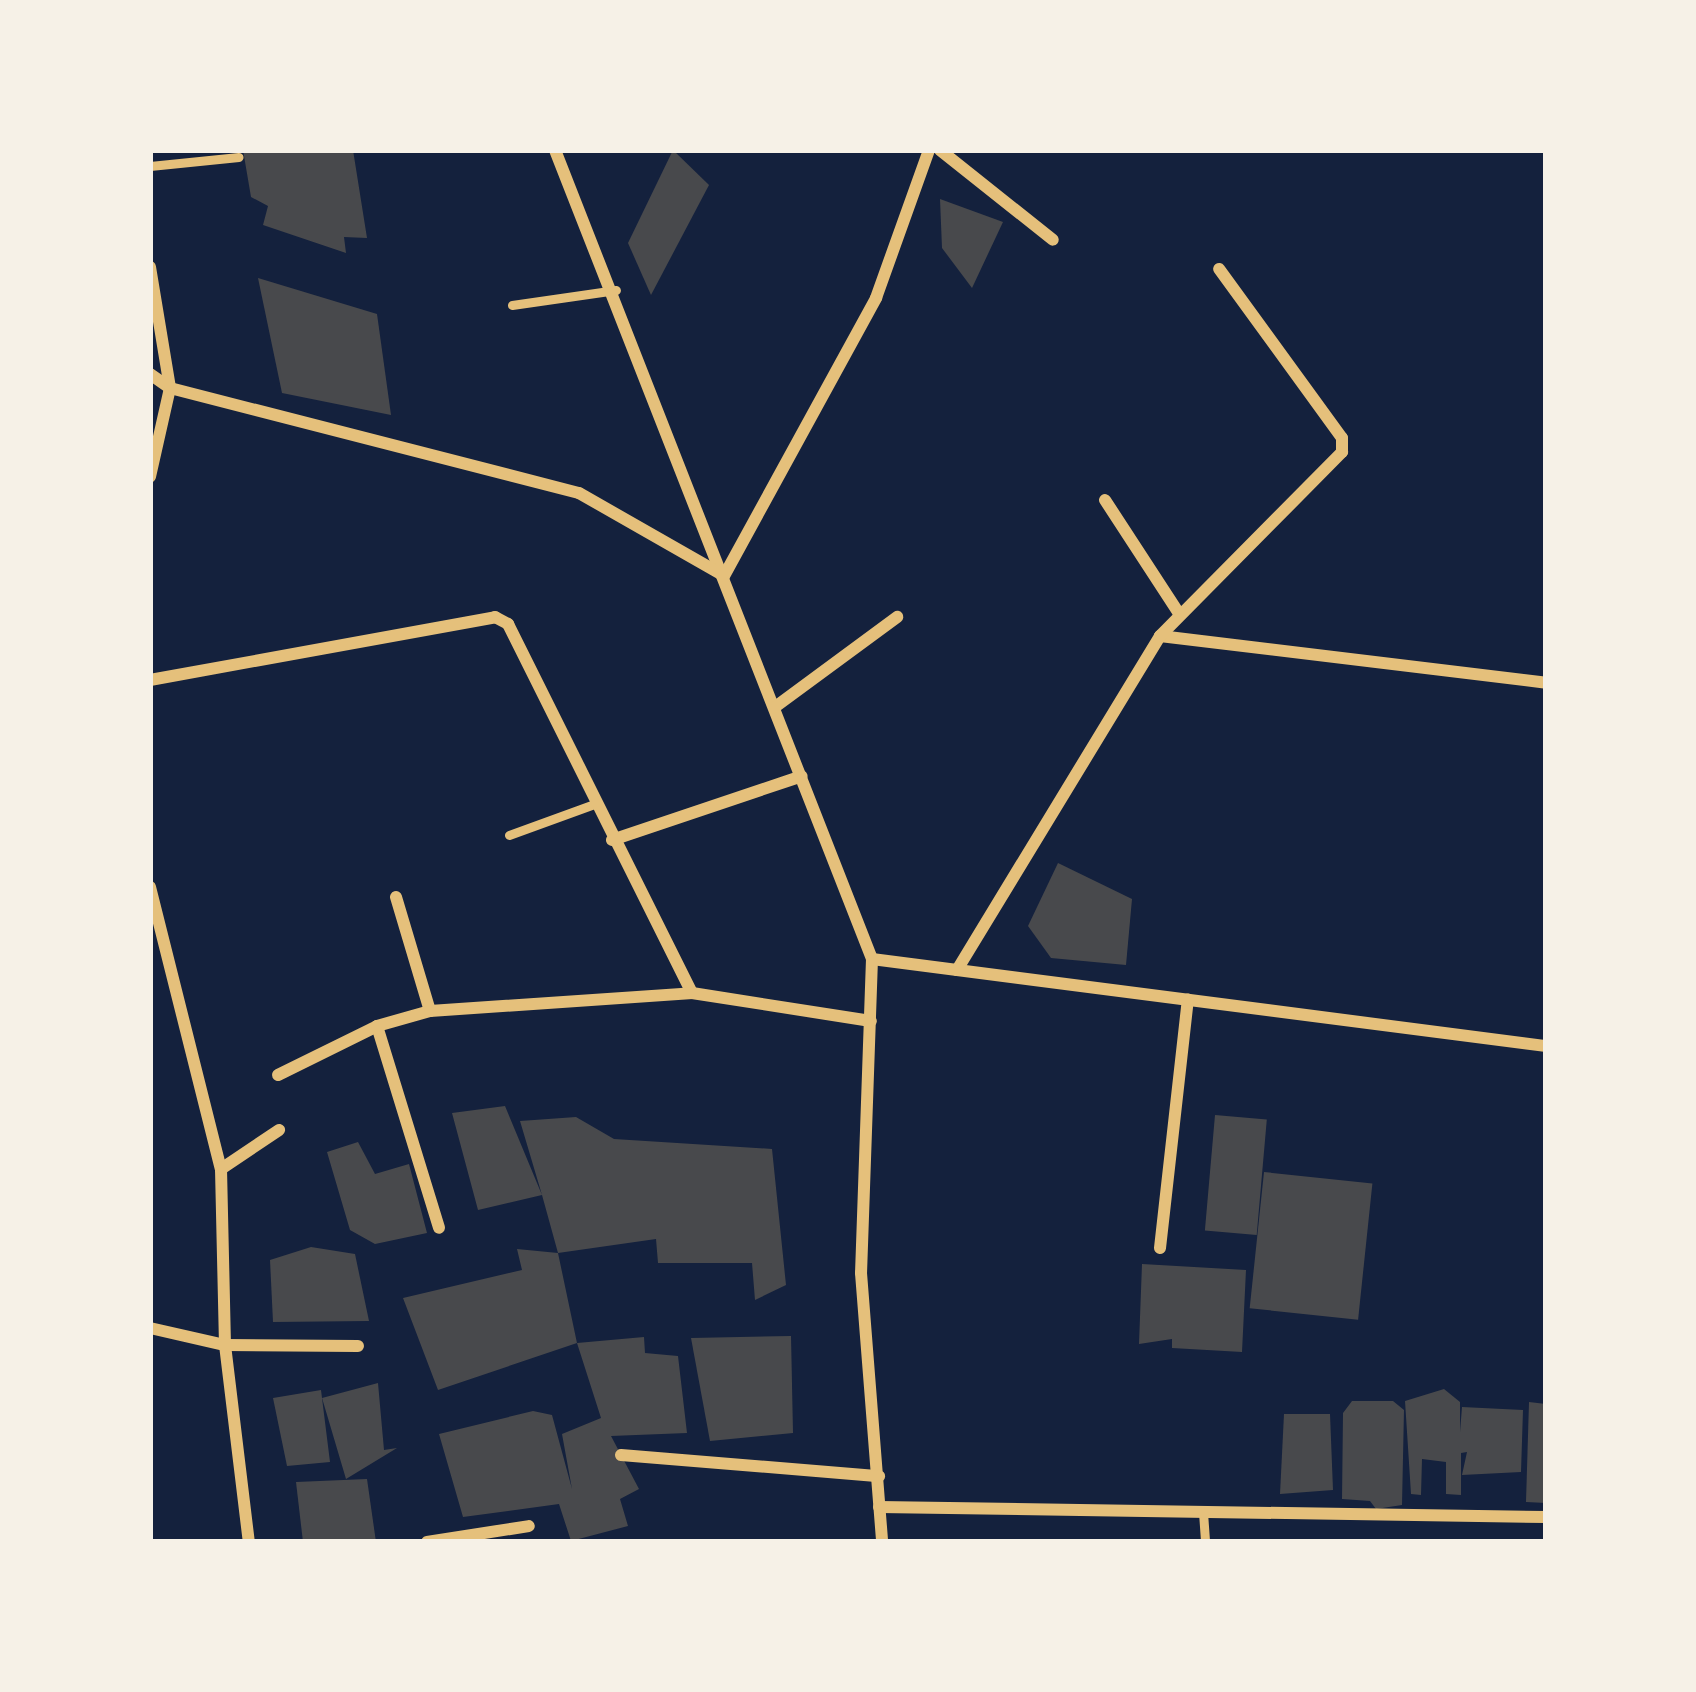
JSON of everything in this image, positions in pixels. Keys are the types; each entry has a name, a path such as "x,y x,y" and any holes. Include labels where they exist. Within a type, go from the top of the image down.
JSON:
{"street":[{"path":"555,150 616,290 872,958 861,1274 882,1542"},
{"path":"724,576 876,298 929,150"},
{"path":"940,150 1053,240"},
{"path":"150,268 170,388 150,477"},
{"path":"957,970 1160,636 1342,452 1342,438 1219,269"},
{"path":"150,374 170,388 579,493 724,576"},
{"path":"1106,500 1180,615"},
{"path":"150,680 494,617 508,624 612,841 692,993"},
{"path":"775,707 897,617"},
{"path":"1160,636 1546,683"},
{"path":"612,841 802,776"},
{"path":"150,887 220,1169 225,1345 249,1542"},
{"path":"396,897 430,1011"},
{"path":"872,958 1546,1046"},
{"path":"278,1075 377,1026 430,1011 692,993 871,1021"},
{"path":"1160,1249 1188,1000"},
{"path":"377,1026 440,1228"},
{"path":"220,1169 279,1130"},
{"path":"150,1328 225,1345 358,1346"},
{"path":"621,1455 879,1476"},
{"path":"879,1507 1546,1517"},
{"path":"427,1542 529,1526"}],"lane":[{"path":"150,166 238,157"},
{"path":"512,305 616,290"},
{"path":"509,835 594,804"},
{"path":"1203,1512 1205,1542"}],"building":[{"path":"243,150 353,150 367,238 344,237 346,253 263,225 268,206 251,197"},
{"path":"673,150 709,185 651,295 628,243"},
{"path":"940,199 1003,222 972,288 942,248"},
{"path":"258,278 377,314 391,415 282,393"},
{"path":"1058,863 1132,899 1126,965 1051,958 1028,926"},
{"path":"505,1106 542,1195 478,1210 452,1113"},
{"path":"1215,1115 1267,1120 1257,1235 1205,1231"},
{"path":"576,1117 614,1139 772,1149 786,1285 755,1300 752,1263 658,1263 656,1239 558,1253 520,1121"},
{"path":"358,1142 375,1174 409,1164 427,1233 375,1244 350,1230 327,1152"},
{"path":"1264,1172 1372,1183 1358,1320 1250,1308"},
{"path":"311,1247 355,1254 369,1321 273,1322 270,1260"},
{"path":"517,1249 558,1253 577,1343 438,1390 403,1298 522,1270"},
{"path":"1142,1264 1246,1270 1242,1352 1172,1348 1172,1339 1139,1344"},
{"path":"791,1336 793,1433 710,1441 691,1338"},
{"path":"644,1337 645,1353 678,1356 687,1433 611,1436 639,1489 620,1499 628,1526 571,1541 559,1504 463,1517 439,1434 533,1411 552,1415 572,1489 562,1434 601,1418 577,1343"},
{"path":"378,1383 384,1450 397,1448 346,1479 322,1398"},
{"path":"1444,1389 1460,1402 1460,1432 1462,1407 1523,1410 1521,1472 1462,1475 1467,1452 1461,1453 1461,1495 1446,1494 1446,1462 1422,1459 1421,1495 1411,1494 1405,1401"},
{"path":"321,1390 330,1462 287,1466 273,1398"},
{"path":"1352,1401 1393,1401 1404,1410 1402,1505 1376,1509 1370,1501 1342,1499 1343,1413"},
{"path":"1529,1402 1546,1404 1546,1503 1526,1502"},
{"path":"1284,1414 1330,1414 1333,1490 1280,1494"},
{"path":"367,1479 376,1542 303,1542 296,1482"}]}
